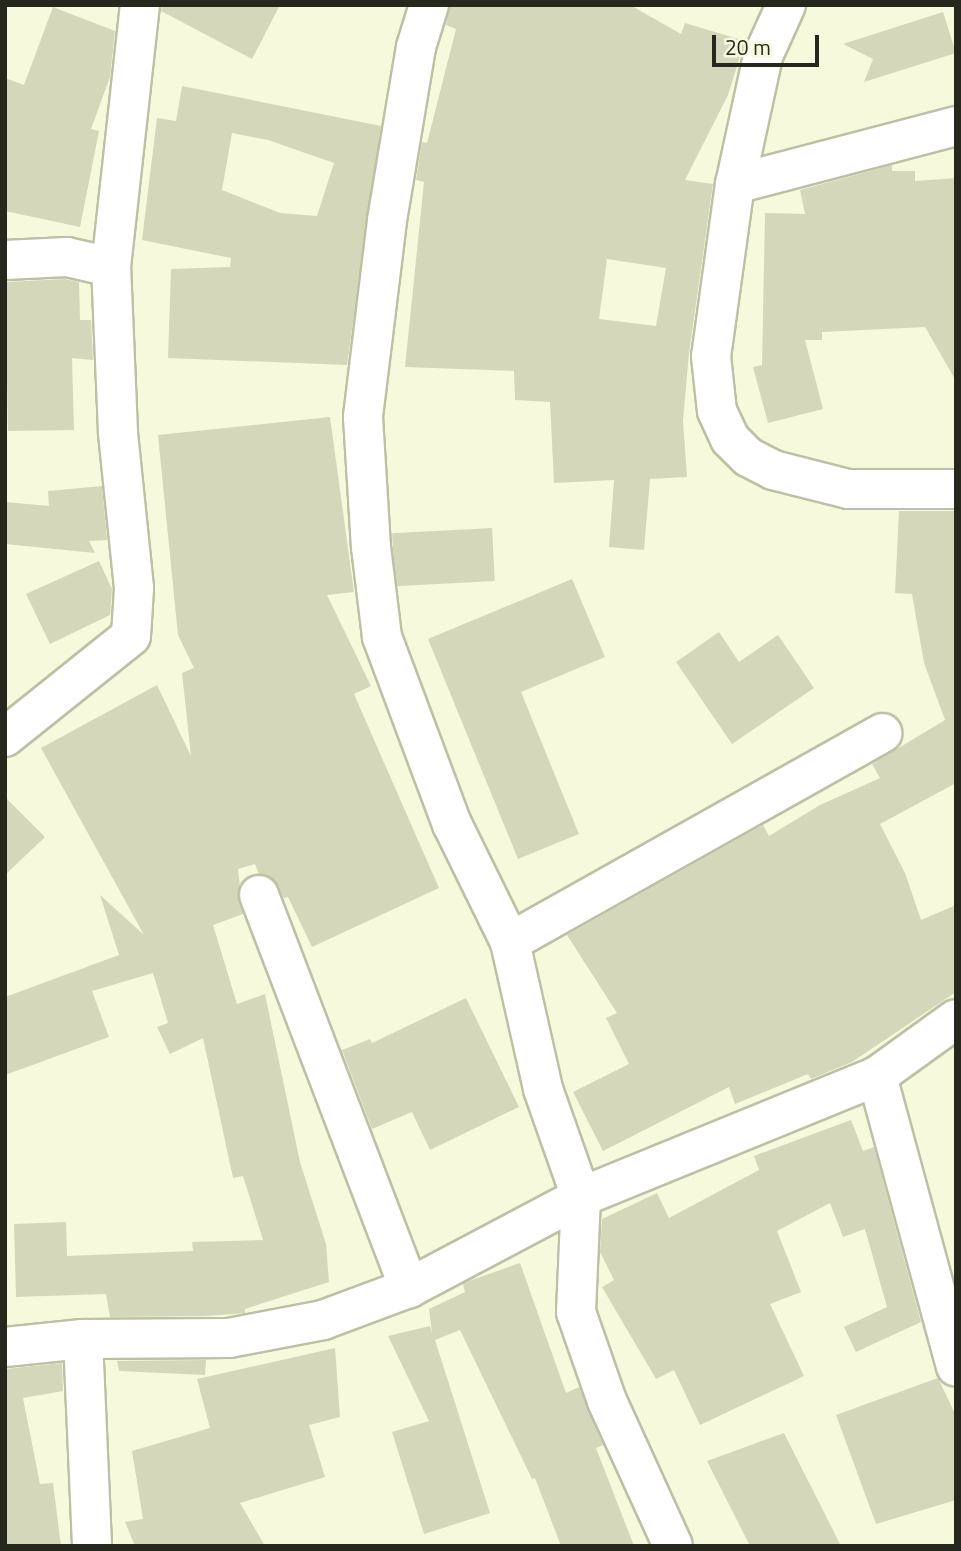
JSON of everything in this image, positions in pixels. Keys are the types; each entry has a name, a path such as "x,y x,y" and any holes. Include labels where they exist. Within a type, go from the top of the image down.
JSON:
{"street":[{"path":"5,737 131,636 134,588 118,432 110,267 141,5"},
{"path":"429,5 416,47 389,207 363,416 371,547 382,637 452,824 510,942 543,1089 581,1197 576,1312 607,1401 673,1546"},
{"path":"786,5 763,56 735,184 711,356 716,411 730,439 748,457 773,470 848,489 956,489"},
{"path":"735,184 956,126"},
{"path":"5,260 67,257 110,267"},
{"path":"510,942 882,733"},
{"path":"259,895 409,1288"},
{"path":"5,1347 83,1339 229,1338 323,1320 409,1288 581,1197 877,1076 956,1019"},
{"path":"877,1076 945,1299 956,1366"},
{"path":"83,1339 92,1546"}],"building":[{"path":"162,5 280,5 252,59 161,11"},
{"path":"450,5 630,5 681,34 685,23 745,41 728,95 685,180 713,184 689,353 683,421 687,477 650,479 644,550 609,547 614,480 554,483 550,402 515,400 514,371 405,367 424,182 416,180 422,142 427,143 456,29 446,25","holes":["607,259 666,268 656,326 599,319"]},
{"path":"53,7 115,31 110,77 91,129 99,131 80,227 5,211 5,78 24,85"},
{"path":"943,12 956,53 864,82 873,59 843,44"},
{"path":"182,86 381,126 347,365 168,358 171,269 230,267 231,258 142,240 157,118 176,121","holes":["232,133 268,140 334,163 317,216 280,213 222,190"]},
{"path":"892,165 892,171 915,171 915,181 956,178 956,381 925,327 822,332 822,340 805,340 823,409 768,423 753,367 762,365 765,213 805,214 800,190"},
{"path":"65,279 79,282 80,320 91,320 93,360 72,358 74,430 8,431 5,282"},
{"path":"330,417 354,592 327,595 371,686 354,694 439,888 312,947 288,897 284,898 273,879 259,874 255,864 238,869 243,914 213,925 237,1004 265,994 300,1162 326,1244 329,1282 245,1309 245,1313 208,1316 110,1317 106,1294 16,1297 14,1224 66,1222 67,1256 193,1251 192,1242 263,1240 243,1176 233,1178 203,1038 170,1054 157,1027 168,1023 153,973 92,991 109,1037 5,1075 5,997 119,955 100,895 144,935 41,748 157,685 191,756 182,673 194,668 178,635 158,435"},
{"path":"102,486 107,540 89,541 95,553 5,544 5,502 49,506 48,491"},
{"path":"899,511 956,511 956,783 880,824 905,873 921,920 956,905 956,992 852,1062 811,1079 808,1074 735,1104 729,1087 603,1151 573,1092 629,1064 606,1018 617,1013 567,935 763,825 769,836 820,805 880,778 872,764 945,720 924,663 912,594 895,593"},
{"path":"492,528 495,581 395,586 392,533"},
{"path":"99,561 112,589 110,615 50,644 26,594"},
{"path":"572,579 605,657 521,692 579,834 518,859 428,639"},
{"path":"719,632 739,662 778,635 814,688 732,744 676,662"},
{"path":"5,797 45,837 5,875"},
{"path":"466,998 519,1107 430,1150 412,1112 372,1129 342,1050 370,1039 372,1043"},
{"path":"851,1120 863,1151 874,1147 921,1322 856,1352 844,1327 887,1307 865,1229 843,1237 830,1203 777,1231 801,1292 770,1304 804,1376 700,1425 674,1370 656,1379 602,1287 614,1280 600,1252 602,1219 657,1193 669,1218 759,1170 754,1156"},
{"path":"520,1263 566,1393 579,1387 603,1445 596,1448 634,1546 561,1546 535,1478 532,1479 460,1330 435,1340 490,1513 424,1534 392,1432 429,1421 388,1336 430,1326 432,1333 429,1309 465,1292 463,1284"},
{"path":"335,1348 340,1417 309,1425 325,1477 240,1503 265,1546 135,1546 125,1522 143,1519 132,1451 210,1428 197,1379"},
{"path":"206,1360 205,1375 119,1371 117,1361"},
{"path":"62,1363 63,1391 23,1398 40,1484 53,1483 61,1546 5,1546 5,1369"},
{"path":"938,1378 956,1416 956,1500 876,1524 836,1415"},
{"path":"784,1433 841,1546 750,1546 707,1461"}]}
